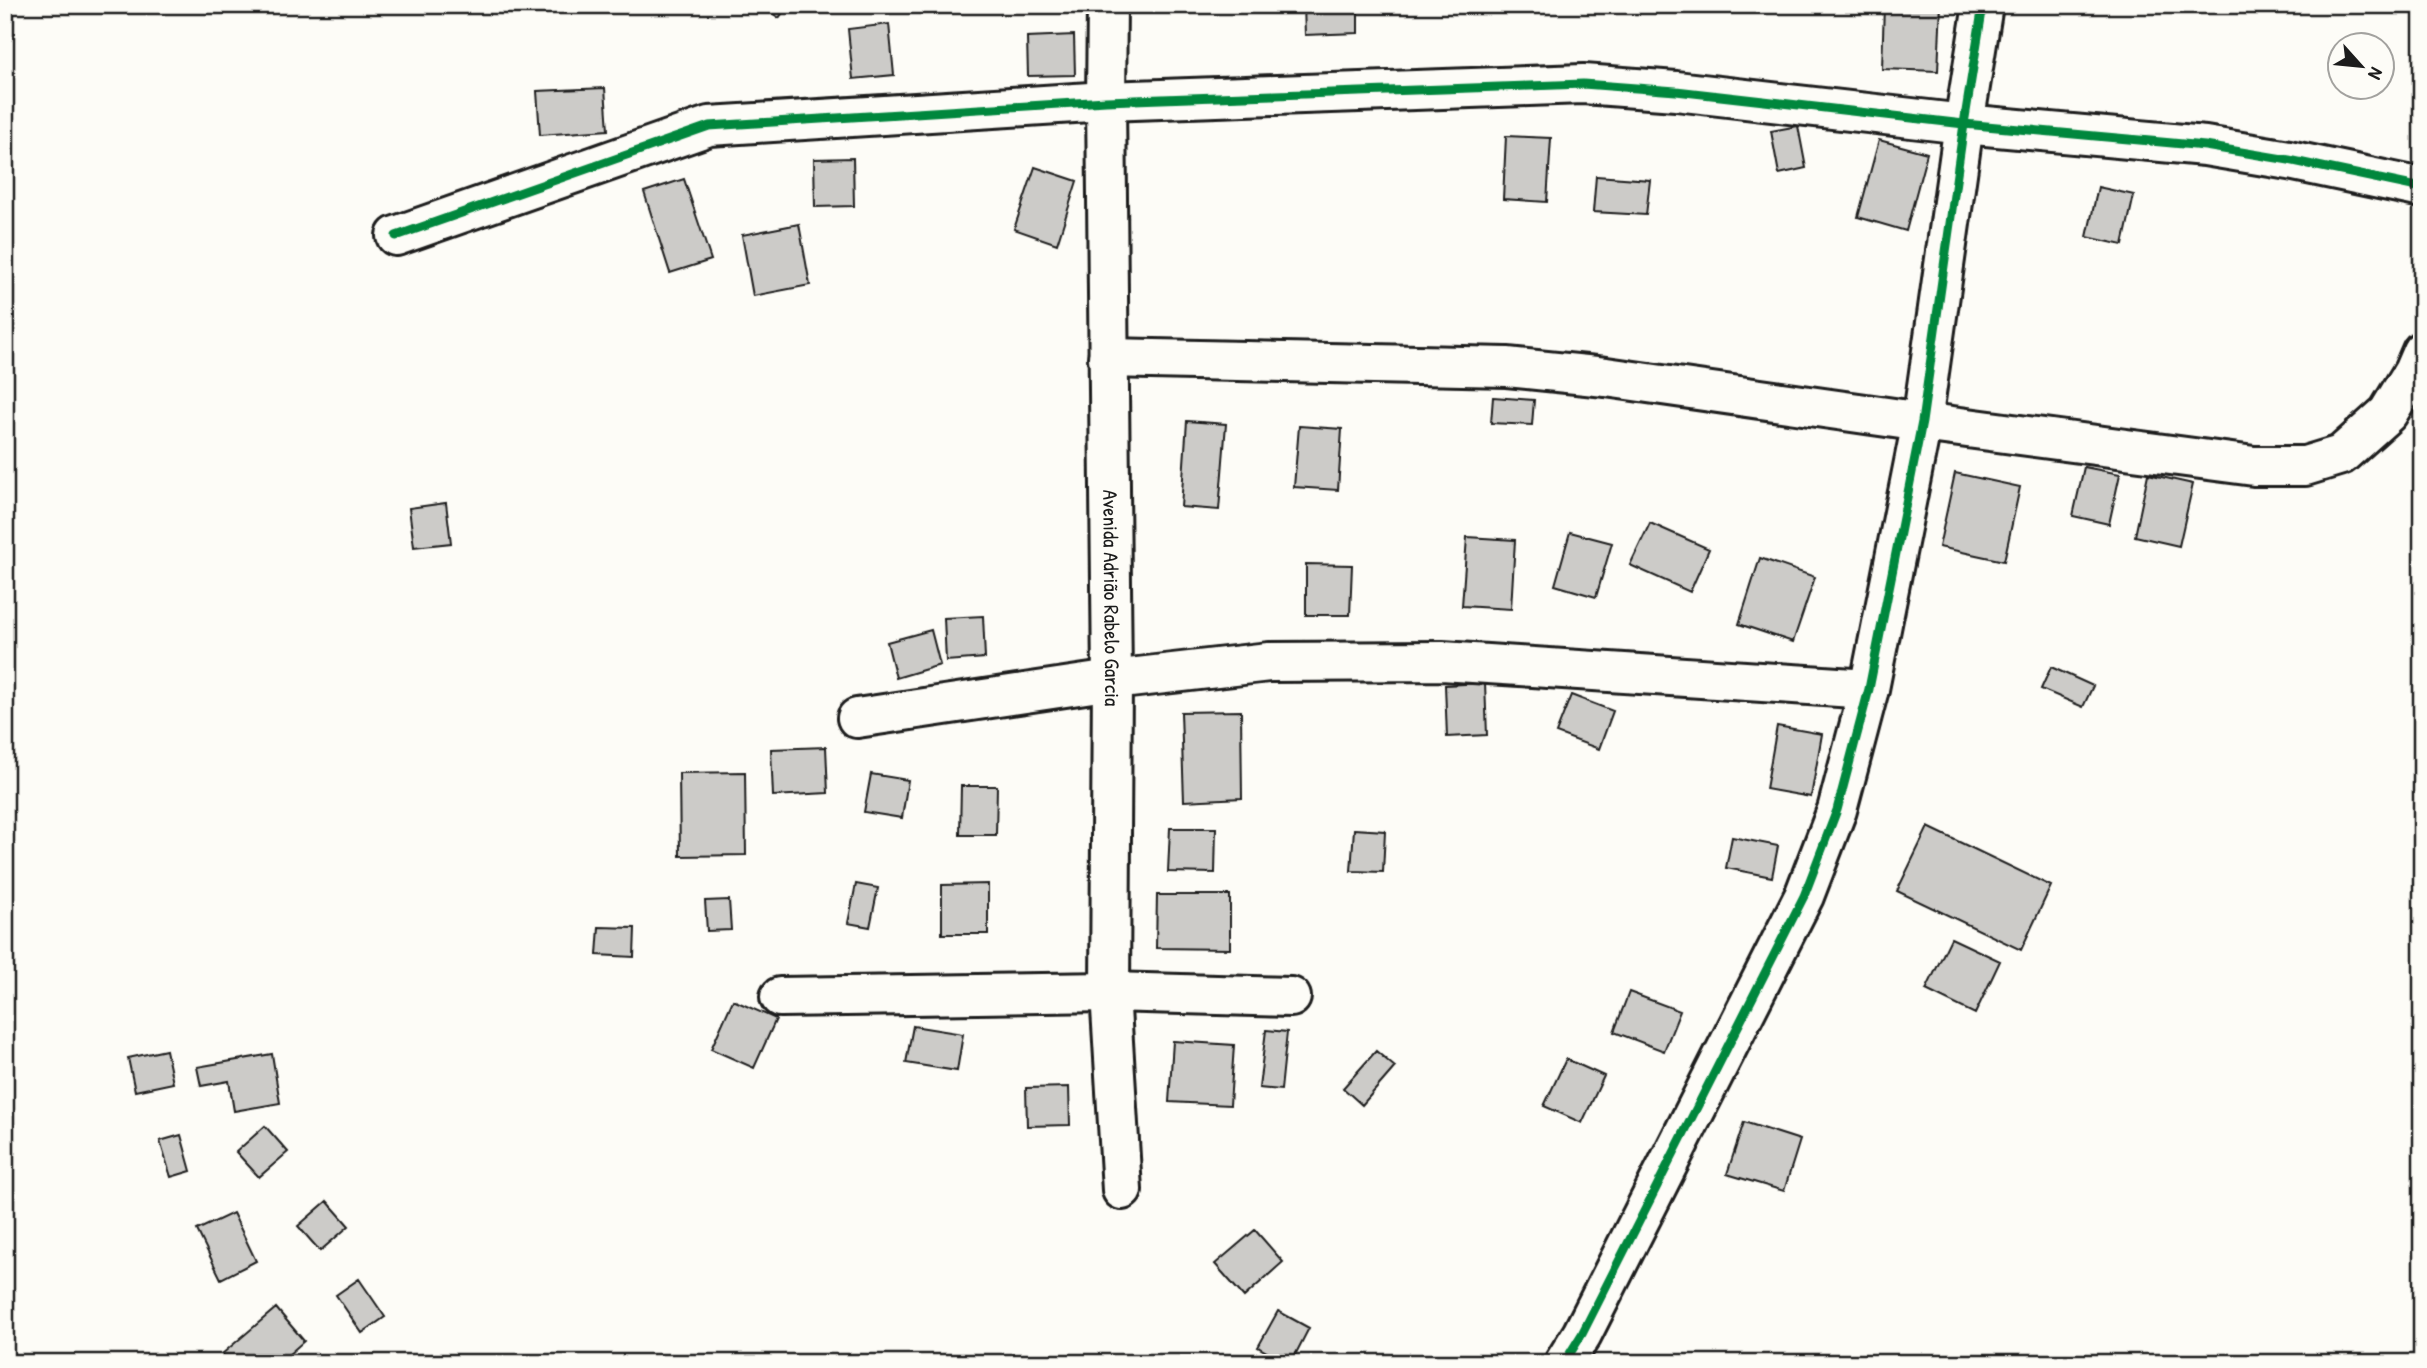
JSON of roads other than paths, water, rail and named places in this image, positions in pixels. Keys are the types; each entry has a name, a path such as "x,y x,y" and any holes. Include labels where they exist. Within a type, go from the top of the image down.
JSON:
{"street":[{"name":"Avenida Adrião Rabelo Garcia","path":"1107,5 1112,680 1110,992 1122,1190"},
{"path":"1564,1363 1582,1335 1804,896 1838,810 1869,688 1922,422 1983,5"},
{"path":"396,236 709,126 1106,101 1583,84 2205,146 2289,160 2422,188"},
{"path":"1108,358 1507,367 1606,377 2253,466 2305,466 2341,455 2388,413 2413,372 2422,351"},
{"path":"857,718 1112,680 1269,662 1442,661 1869,688"},
{"path":"780,997 1110,992 1291,997"}]}
